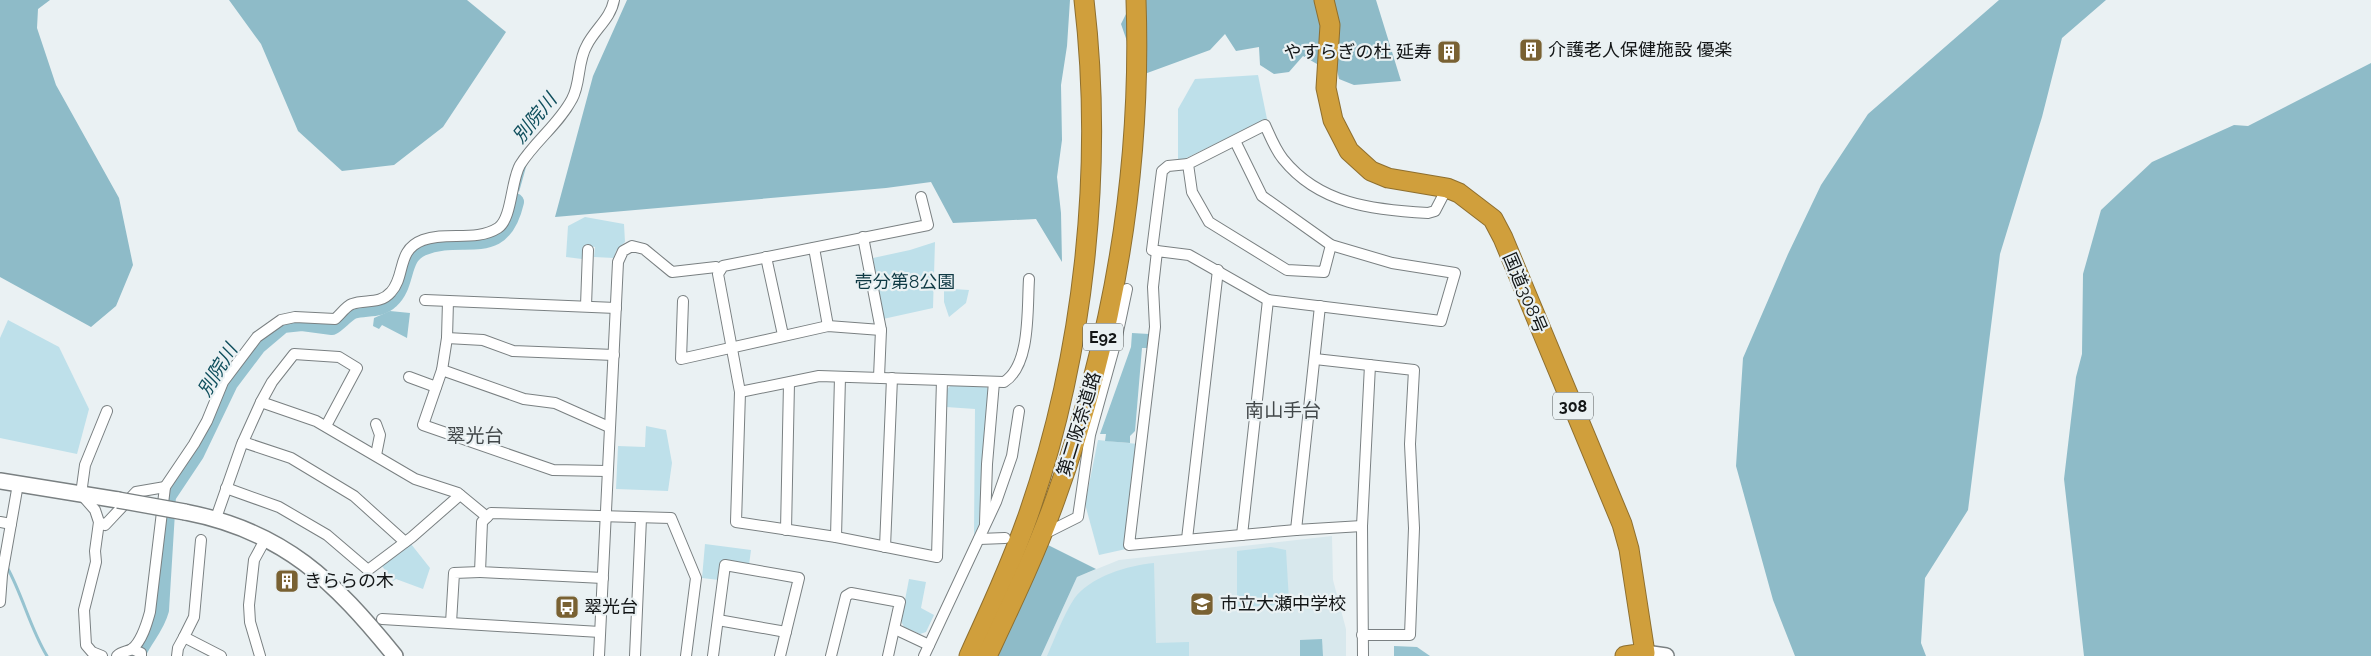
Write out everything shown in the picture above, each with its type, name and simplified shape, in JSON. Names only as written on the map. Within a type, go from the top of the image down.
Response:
[{"type":"highway","name":"第二阪奈道路","points":[[969,656],[999,591],[1028,516],[1063,390],[1078,311],[1086,241],[1091,166],[1090,73],[1084,0]]},
{"type":"highway","name":"第二阪奈道路","points":[[987,656],[1014,600],[1054,502],[1078,430],[1111,305],[1122,248],[1130,184],[1136,108],[1136,0]]},
{"type":"highway","name":"国道308号","points":[[1324,0],[1330,25],[1326,88],[1333,120],[1349,151],[1363,166],[1388,178],[1447,188],[1459,194],[1493,219],[1503,238],[1622,524],[1629,549],[1644,653]]},
{"type":"highway","points":[[1625,656],[1644,653]]},
{"type":"street","points":[[132,649],[145,630],[150,612],[165,487],[194,444],[207,421],[223,382],[232,369],[257,337],[281,320],[295,317],[335,319],[351,304],[368,303],[382,299],[390,293],[397,283],[402,260],[408,251],[424,239],[479,234],[499,227],[507,212],[519,168],[532,147],[573,98],[580,62],[586,45],[606,20],[614,0]]},
{"type":"street","points":[[1234,141],[1262,196],[1276,208],[1332,245],[1392,263],[1455,273],[1441,321],[1268,300],[1189,255],[1152,250],[1162,171],[1168,166],[1188,164],[1264,125],[1282,157],[1301,178],[1312,187],[1345,203],[1428,213],[1435,211],[1447,188]]},
{"type":"street","points":[[1188,164],[1192,192],[1209,222],[1287,270],[1324,272],[1332,245]]},
{"type":"street","points":[[921,197],[928,225],[723,266],[720,270],[718,274],[740,392],[736,522],[836,537],[936,557],[942,380]]},
{"type":"street","points":[[863,237],[881,330],[879,377]]},
{"type":"street","points":[[599,656],[618,262],[622,251],[632,246],[644,249],[672,272],[716,267],[720,270]]},
{"type":"street","points":[[814,248],[828,326]]},
{"type":"street","points":[[586,306],[588,250]]},
{"type":"street","points":[[1157,251],[1153,287],[1155,327],[1129,545],[1362,526]]},
{"type":"street","points":[[766,257],[783,335]]},
{"type":"street","points":[[1188,539],[1218,270]]},
{"type":"street","points":[[740,392],[789,384],[818,376],[1004,382],[1012,376],[1019,366],[1024,349],[1030,279]]},
{"type":"street","points":[[1048,532],[1078,517],[1090,435],[1116,341],[1127,288]]},
{"type":"street","points":[[425,300],[616,308]]},
{"type":"street","points":[[1242,535],[1268,300]]},
{"type":"street","points":[[448,301],[447,338],[442,370],[423,425],[553,470],[607,471]]},
{"type":"street","points":[[683,301],[681,359],[828,326],[881,330]]},
{"type":"street","points":[[1296,530],[1320,306]]},
{"type":"street","points":[[447,338],[483,340],[513,351],[614,356]]},
{"type":"street","points":[[216,518],[243,442],[261,402],[272,382],[294,354],[339,356],[357,368],[326,426]]},
{"type":"street","points":[[1315,359],[1414,370],[1410,444],[1414,528],[1410,635],[1362,635]]},
{"type":"street","points":[[1363,656],[1362,526],[1370,364]]},
{"type":"street","points":[[442,370],[524,399],[555,403],[610,427]]},
{"type":"street","points":[[409,377],[436,387]]},
{"type":"street","points":[[836,537],[840,377]]},
{"type":"street","points":[[885,547],[892,378]]},
{"type":"street","points":[[984,528],[994,382]]},
{"type":"street","points":[[786,530],[789,384]]},
{"type":"street","points":[[261,402],[326,426],[415,478],[460,495],[487,517]]},
{"type":"street","points":[[102,656],[92,652],[86,645],[84,610],[96,562],[94,551],[98,522],[95,510],[81,494],[85,465],[107,411]]},
{"type":"street","points":[[924,656],[996,502],[1012,456],[1019,411]]},
{"type":"street","points":[[376,424],[380,435],[376,455]]},
{"type":"street","points":[[243,442],[291,458],[354,496],[405,542]]},
{"type":"street","points":[[0,481],[185,512],[216,518],[245,528],[266,538],[310,566],[334,586],[395,656]]},
{"type":"street","points":[[0,602],[1,575],[18,484]]},
{"type":"street","points":[[98,522],[105,525],[136,492],[165,487]]},
{"type":"street","points":[[226,488],[279,507],[327,535],[368,570],[405,542],[460,495]]},
{"type":"street","points":[[480,572],[482,522],[491,513],[606,518],[671,518],[696,578],[686,656]]},
{"type":"street","points":[[635,656],[642,518]]},
{"type":"street","points":[[0,522],[11,524]]},
{"type":"street","points":[[260,656],[250,622],[249,605],[254,560],[266,538]]},
{"type":"street","points":[[979,539],[1005,538]]},
{"type":"street","points":[[177,656],[178,648],[194,617],[201,540]]},
{"type":"street","points":[[713,656],[725,565],[799,578],[780,656]]},
{"type":"street","points":[[451,623],[454,573],[456,571],[603,578]]},
{"type":"street","points":[[832,656],[846,596],[851,593],[900,602],[888,656]]},
{"type":"street","points":[[382,619],[600,632]]},
{"type":"street","points":[[718,620],[786,632]]},
{"type":"street","points":[[895,629],[929,645]]},
{"type":"street","points":[[184,637],[221,656]]},
{"type":"street","points":[[117,656],[121,652],[132,649],[141,653],[141,656]]},
{"type":"street","points":[[1644,653],[1666,656]]},
{"type":"shaded area","points":[[0,0],[50,0],[38,9],[37,28],[56,85],[119,198],[133,265],[116,306],[91,327],[0,277]]},
{"type":"shaded area","points":[[229,0],[467,0],[506,32],[443,127],[394,165],[342,171],[298,131],[261,44]]},
{"type":"shaded area","points":[[627,0],[1070,0],[1067,46],[1061,85],[1062,140],[1057,177],[1061,213],[1062,262],[1036,219],[953,223],[931,182],[886,188],[555,217],[593,76]]},
{"type":"shaded area","points":[[1133,0],[1376,0],[1401,81],[1354,85],[1339,79],[1336,65],[1321,56],[1317,64],[1303,56],[1289,72],[1274,74],[1260,65],[1259,47],[1236,51],[1225,34],[1210,50],[1139,76],[1121,24]]},
{"type":"shaded area","points":[[1999,0],[2106,0],[2062,38],[2042,117],[2000,254],[1968,510],[1925,578],[1921,643],[1926,656],[1795,656],[1773,600],[1736,466],[1743,358],[1788,254],[1821,185],[1868,114]]},
{"type":"shaded area","points":[[2371,63],[2371,656],[2084,656],[2064,479],[2076,377],[2082,354],[2083,274],[2101,210],[2152,162],[2234,125],[2248,126]]},
{"type":"shaded area","points":[[390,311],[410,313],[407,338],[382,325],[379,329],[373,326],[374,318]]},
{"type":"shaded area","points":[[1132,333],[1149,334],[1147,348],[1142,348],[1135,431],[1130,436],[1130,443],[1105,441],[1106,434],[1100,434],[1131,347]]},
{"type":"shaded area","name":"市立大瀬中学校","points":[[1332,536],[1333,580],[1346,629],[1346,656],[1041,656],[1077,577],[1119,560]]},
{"type":"shaded area","points":[[1044,543],[1096,569],[1077,577],[1041,656],[994,656]]},
{"type":"shaded area","points":[[1322,639],[1323,656],[1300,656],[1300,640]]},
{"type":"shaded area","points":[[1394,646],[1417,647],[1430,656],[1394,656]]},
{"type":"green space","points":[[1258,75],[1267,119],[1178,162],[1178,109],[1195,79]]},
{"type":"green space","points":[[585,217],[624,224],[625,242],[616,251],[614,258],[594,257],[595,247],[583,246],[582,259],[566,257],[568,226]]},
{"type":"green space","name":"壱分第8公園","points":[[935,242],[933,308],[883,319],[873,258]]},
{"type":"green space","points":[[944,272],[954,273],[953,289],[969,290],[966,303],[949,317],[944,302]]},
{"type":"green space","points":[[8,320],[59,347],[89,409],[77,454],[0,438],[0,338]]},
{"type":"green space","points":[[952,384],[984,385],[989,389],[979,525],[974,535],[975,409],[946,407],[947,389]]},
{"type":"green space","points":[[646,426],[666,430],[672,463],[668,491],[616,489],[618,446],[645,447]]},
{"type":"green space","points":[[1098,440],[1138,444],[1126,549],[1099,555],[1085,504]]},
{"type":"green space","points":[[411,544],[430,568],[423,589],[396,579],[393,581],[382,566]]},
{"type":"green space","points":[[705,544],[751,550],[749,565],[721,561],[719,580],[702,578]]},
{"type":"green space","points":[[1271,547],[1286,550],[1289,601],[1283,605],[1237,607],[1237,551]]},
{"type":"green space","points":[[1154,563],[1156,643],[1189,642],[1189,656],[1047,656],[1059,627],[1074,599],[1089,584],[1122,569]]},
{"type":"green space","points":[[909,579],[926,582],[921,608],[934,615],[926,632],[920,634],[904,627],[901,621]]},
{"type":"waterway","name":"別院川","points":[[518,190],[525,165]]},
{"type":"waterway","name":"別院川","points":[[136,656],[155,623],[160,610],[167,496],[195,454],[229,383],[257,346],[283,324],[302,322],[332,326],[353,310],[377,307],[386,303],[396,294],[410,257],[415,251],[437,242],[490,238],[500,232],[509,220],[515,202]]},
{"type":"waterway","points":[[7,567],[47,656]]},
{"type":"place","name":"介護老人保健施設 優楽","points":[[1531,50]]},
{"type":"place","name":"やすらぎの杜 延寿","points":[[1449,52]]},
{"type":"place","name":"きららの木","points":[[287,581]]},
{"type":"place","name":"市立大瀬中学校","points":[[1202,604]]},
{"type":"place","name":"翠光台","points":[[567,607]]},
{"type":"district","name":"南山手台","points":[[1283,410]]},
{"type":"district","name":"翠光台","points":[[475,435]]}]
